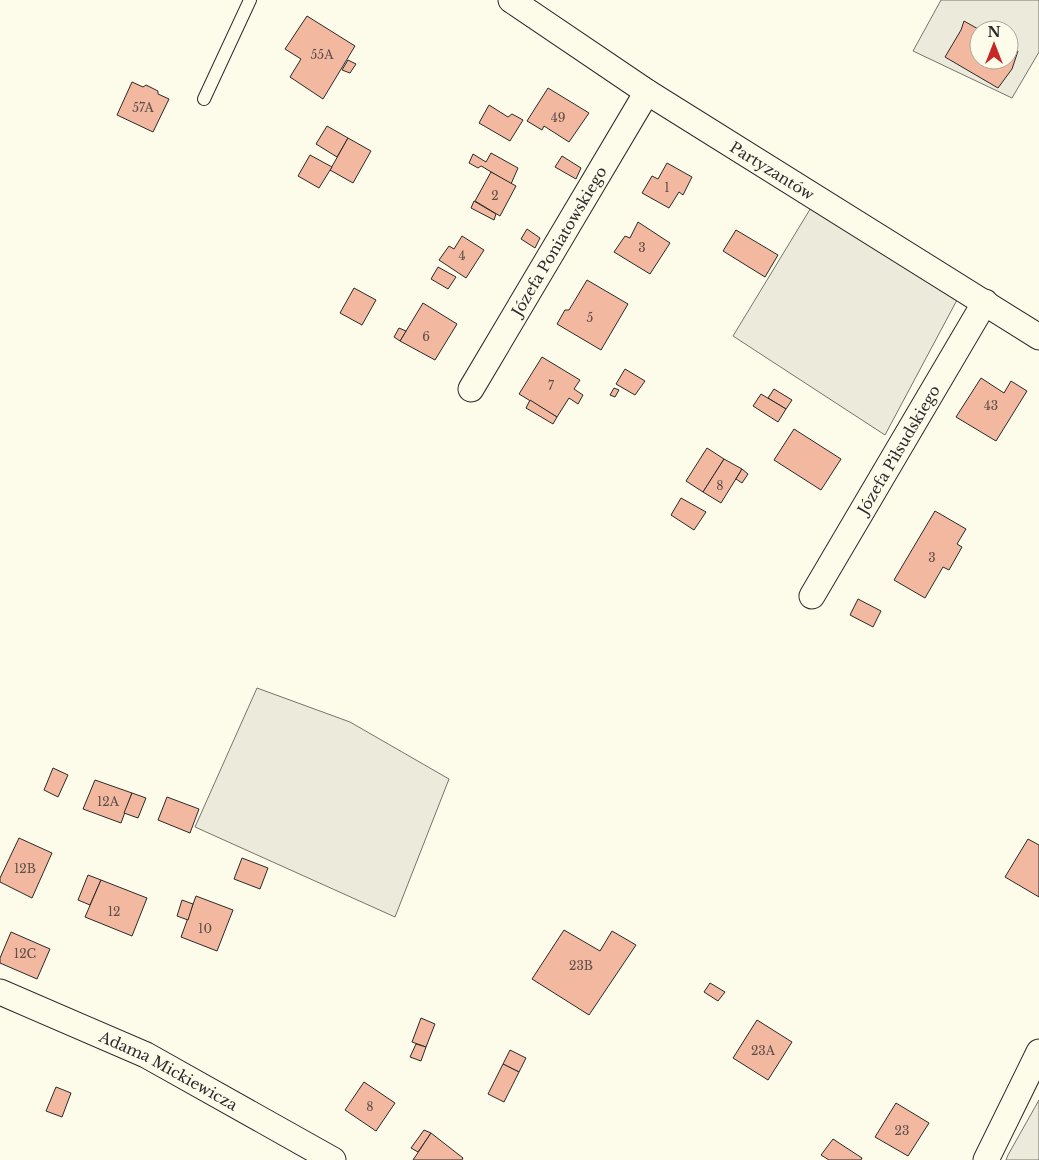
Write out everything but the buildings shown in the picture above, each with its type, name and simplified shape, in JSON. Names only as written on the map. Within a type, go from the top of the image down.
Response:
[{"type":"street","name":"Partyzantów","points":[[511,0],[647,92],[1039,337]]},
{"type":"street","name":"Józefa Poniatowskiego","points":[[471,388],[647,92]]},
{"type":"street","name":"Józefa Piłsudskiego","points":[[812,596],[985,302]]},
{"type":"street","name":"Adama Mickiewicza","points":[[0,992],[146,1055],[333,1160]]},
{"type":"street","points":[[986,1160],[1039,1052]]},
{"type":"lane","points":[[204,98],[250,0]]},
{"type":"shaded area","points":[[941,0],[1039,0],[1039,52],[1012,98],[913,51]]},
{"type":"shaded area","points":[[812,206],[957,300],[885,435],[733,336]]},
{"type":"shaded area","points":[[257,688],[350,722],[449,779],[395,917],[195,827]]},
{"type":"shaded area","points":[[1039,1100],[1039,1160],[1006,1160],[1008,1155]]}]
